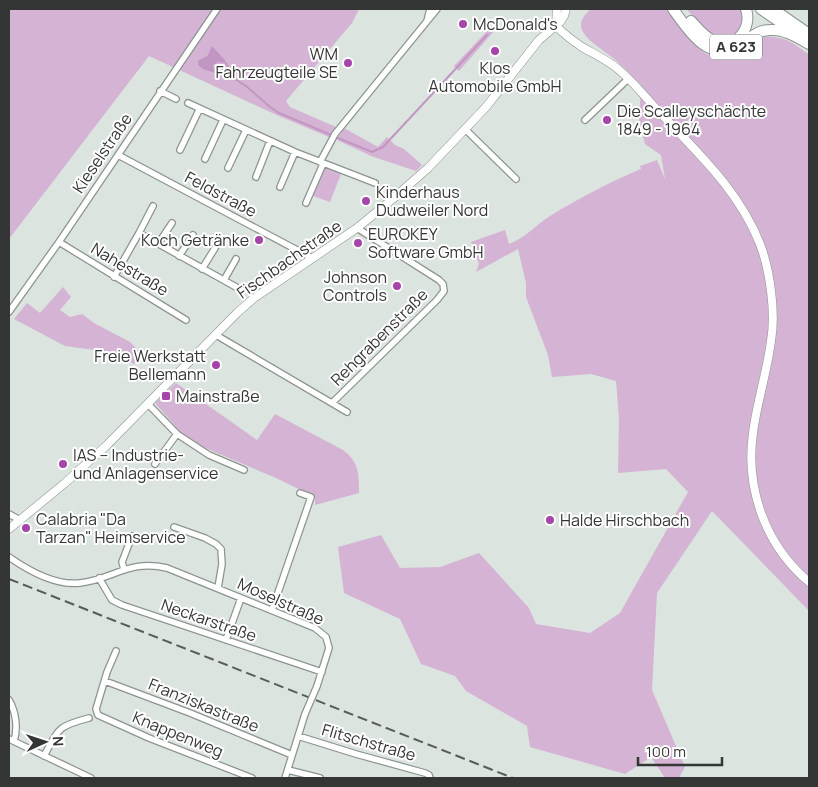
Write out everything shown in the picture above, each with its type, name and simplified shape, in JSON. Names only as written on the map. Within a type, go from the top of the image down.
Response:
[{"type":"highway","name":"A 623","points":[[673,9],[702,44],[715,50],[721,51],[734,48],[757,33],[769,30],[788,32],[809,43]]},
{"type":"highway","points":[[682,9],[702,33],[714,42],[720,43],[731,41],[745,31],[748,21],[746,9]]},
{"type":"highway","name":"A 623","points":[[761,9],[809,43]]},
{"type":"highway","points":[[773,9],[809,34]]},
{"type":"street","name":"Kieselstraße","points":[[9,312],[59,242],[217,9]]},
{"type":"street","points":[[427,21],[430,9]]},
{"type":"street","points":[[306,203],[321,163],[335,134],[437,9]]},
{"type":"street","points":[[557,9],[556,26],[574,41],[610,63],[628,79],[728,187],[748,218],[761,246],[771,294],[772,339],[753,434],[753,476],[763,520],[774,542],[783,556],[809,582]]},
{"type":"street","name":"Fischbachstraße","points":[[9,529],[88,463],[254,298],[357,228],[395,198],[428,168],[498,92],[539,40],[556,26],[564,16],[566,9]]},
{"type":"street","points":[[585,120],[628,79]]},
{"type":"street","points":[[160,91],[176,99]]},
{"type":"street","points":[[188,104],[321,163],[375,183]]},
{"type":"street","points":[[180,150],[200,110]]},
{"type":"street","points":[[205,159],[223,120]]},
{"type":"street","points":[[228,168],[246,130]]},
{"type":"street","points":[[465,130],[516,178]]},
{"type":"street","points":[[256,177],[270,141]]},
{"type":"street","points":[[280,187],[295,152]]},
{"type":"street","name":"Feldstraße","points":[[118,155],[312,258]]},
{"type":"street","points":[[114,276],[153,206]]},
{"type":"street","points":[[158,244],[172,223]]},
{"type":"street","name":"Rehgrabenstraße","points":[[332,402],[444,291],[443,284],[438,280],[357,228]]},
{"type":"street","points":[[138,233],[236,287]]},
{"type":"street","points":[[179,256],[193,234]]},
{"type":"street","name":"Nahestraße","points":[[59,242],[186,320]]},
{"type":"street","points":[[202,269],[216,248]]},
{"type":"street","points":[[224,280],[236,259]]},
{"type":"street","name":"Rehgrabenstraße","points":[[216,335],[347,412]]},
{"type":"street","points":[[148,404],[177,434],[210,455],[244,470]]},
{"type":"street","points":[[155,464],[177,434]]},
{"type":"street","points":[[272,610],[311,497],[300,493]]},
{"type":"street","points":[[9,514],[20,520]]},
{"type":"street","name":"Moselstraße","points":[[174,527],[205,538],[221,549],[222,564],[218,588]]},
{"type":"street","points":[[124,569],[122,562],[132,536]]},
{"type":"street","name":"Moselstraße","points":[[9,557],[36,573],[60,582],[80,583],[124,569],[155,566],[181,573],[316,628],[326,637],[329,648],[322,672]]},
{"type":"street","name":"Neckarstraße","points":[[99,578],[112,600],[322,672]]},
{"type":"street","points":[[226,640],[241,598]]},
{"type":"street","points":[[105,681],[116,652]]},
{"type":"street","name":"Flitschstraße","points":[[285,778],[305,714],[322,672]]},
{"type":"street","name":"Knappenweg","points":[[105,681],[96,713],[148,738],[252,778]]},
{"type":"street","name":"Franziskastraße","points":[[105,681],[292,755]]},
{"type":"street","points":[[9,700],[13,708],[17,732],[11,740],[91,778]]},
{"type":"street","points":[[44,756],[59,729],[72,722],[89,718]]},
{"type":"street","name":"Flitschstraße","points":[[298,736],[425,773],[430,778]]},
{"type":"street","points":[[288,770],[320,778]]},
{"type":"shaded area","points":[[9,9],[359,9],[352,23],[286,101],[290,107],[336,127],[329,137],[149,56],[9,239]]},
{"type":"shaded area","points":[[591,9],[668,9],[699,49],[714,57],[728,57],[753,41],[767,37],[787,40],[809,54],[809,611],[712,511],[657,593],[652,690],[685,767],[679,778],[665,778],[651,757],[625,774],[530,747],[527,726],[466,691],[455,676],[421,664],[400,619],[344,593],[338,547],[381,535],[400,568],[440,567],[479,553],[529,608],[536,624],[590,633],[620,613],[688,492],[666,469],[618,473],[619,418],[616,381],[591,374],[552,377],[548,355],[526,297],[526,283],[518,249],[476,272],[479,264],[471,242],[505,230],[509,244],[572,203],[641,169],[640,166],[657,160],[665,179],[661,155],[645,144],[639,121],[641,85],[618,62],[590,40],[582,29],[581,23],[584,16]]},
{"type":"shaded area","points":[[687,9],[742,9],[743,26],[726,39],[719,39],[705,31]]},
{"type":"shaded area","points":[[491,27],[495,30],[459,71],[454,66]]},
{"type":"shaded area","points":[[212,46],[225,60],[225,63],[218,62],[213,67],[224,72],[224,74],[221,75],[203,69],[198,65],[198,61],[207,56]]},
{"type":"shaded area","points":[[344,128],[378,147],[387,137],[422,165],[416,171],[371,156],[337,140]]},
{"type":"shaded area","points":[[325,167],[341,174],[330,202],[313,196]]},
{"type":"shaded area","points":[[63,287],[71,297],[60,310],[70,317],[82,314],[94,323],[130,342],[145,357],[134,364],[110,352],[65,346],[14,319],[27,303],[40,313]]},
{"type":"shaded area","points":[[176,383],[257,440],[275,414],[343,450],[352,459],[357,469],[359,493],[315,505],[315,497],[203,447],[181,433],[155,403]]},
{"type":"waterway","points":[[338,138],[372,152],[383,147],[487,35]]},
{"type":"waterway","points":[[225,62],[235,79],[270,107],[279,113],[329,134]]},
{"type":"railway","points":[[9,579],[513,778]]},
{"type":"place","name":"McDonald's","points":[[463,24]]},
{"type":"place","name":"Klos Automobile GmbH","points":[[495,51]]},
{"type":"place","name":"WM Fahrzeugteile SE","points":[[348,63]]},
{"type":"place","name":"Die Scalleyschächte 1849 - 1964","points":[[607,120]]},
{"type":"place","name":"Kinderhaus Dudweiler Nord","points":[[366,201]]},
{"type":"place","name":"Koch Getränke","points":[[259,240]]},
{"type":"place","name":"EUROKEY Software GmbH","points":[[358,243]]},
{"type":"place","name":"Johnson Controls","points":[[397,286]]},
{"type":"place","name":"Freie Werkstatt Bellemann","points":[[216,365]]},
{"type":"place","name":"Mainstraße","points":[[166,396]]},
{"type":"place","name":"IAS – Industrie- und Anlagenservice","points":[[63,464]]},
{"type":"place","name":"Halde Hirschbach","points":[[550,520]]},
{"type":"place","name":"Calabria \"Da Tarzan\" Heimservice","points":[[26,528]]}]
